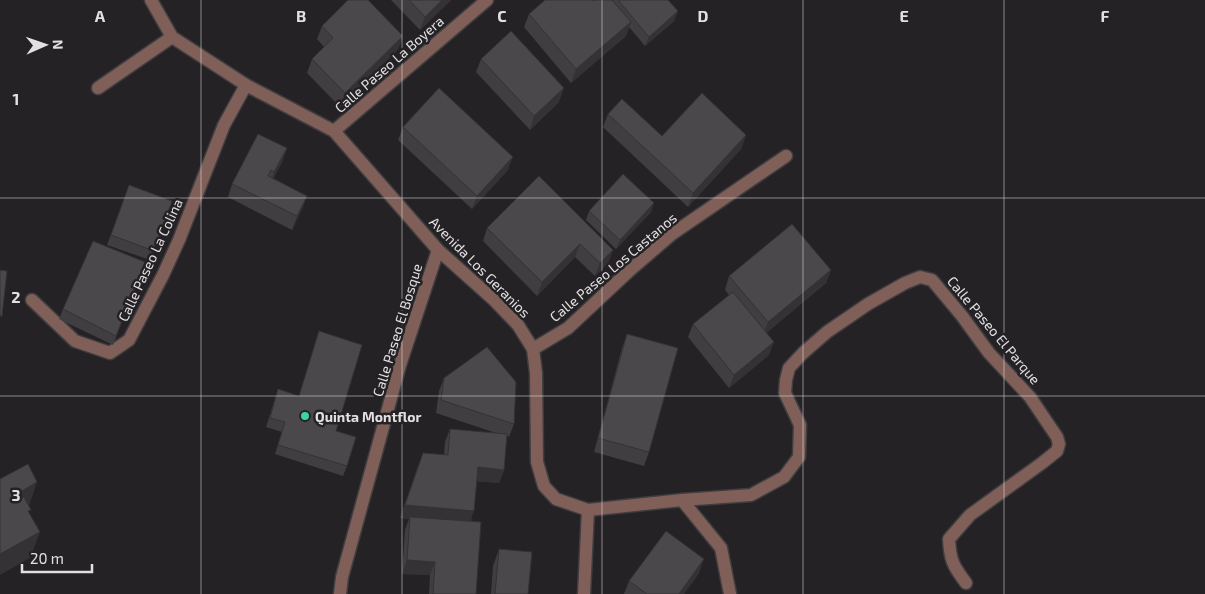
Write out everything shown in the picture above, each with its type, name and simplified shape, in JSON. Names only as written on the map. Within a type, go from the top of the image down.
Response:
[{"type":"street","name":"Avenida Los Geranios","points":[[151,0],[172,37],[246,86],[334,131],[438,250],[494,300],[518,325],[533,349],[536,374],[537,462],[544,486],[556,499],[588,510],[682,500]]},
{"type":"street","name":"Calle Paseo La Boyera","points":[[334,131],[487,0]]},
{"type":"street","points":[[98,88],[172,37]]},
{"type":"street","name":"Calle Paseo La Colina","points":[[32,300],[75,341],[110,352],[129,340],[179,240],[224,125],[246,86]]},
{"type":"street","name":"Calle Paseo Los Castanos","points":[[533,349],[568,328],[672,234],[786,156]]},
{"type":"street","name":"Calle Paseo El Bosque","points":[[340,594],[342,577],[400,365],[438,250]]},
{"type":"street","name":"Calle Paseo El Parque","points":[[682,500],[751,495],[784,477],[799,457],[800,425],[785,393],[789,368],[827,332],[868,304],[905,283],[920,277],[932,280],[990,354],[1030,397],[1057,436],[1058,444],[1057,451],[970,515],[949,539],[950,554],[955,568],[966,583]]},
{"type":"street","points":[[682,500],[720,548],[730,594]]},
{"type":"street","points":[[584,594],[588,510]]},
{"type":"building","points":[[348,0],[368,0],[403,36],[345,93],[312,59],[333,38],[322,26]]},
{"type":"building","points":[[409,0],[442,0],[425,17]]},
{"type":"building","points":[[545,0],[612,0],[631,22],[576,69],[529,14]]},
{"type":"building","points":[[618,0],[668,0],[678,11],[649,37]]},
{"type":"building","points":[[511,31],[564,88],[534,116],[481,59]]},
{"type":"building","points":[[439,88],[513,157],[477,196],[403,127]]},
{"type":"building","points":[[702,93],[746,135],[693,193],[608,114],[622,99],[662,136]]},
{"type":"building","points":[[258,134],[287,148],[274,172],[271,170],[268,176],[307,196],[297,216],[232,184]]},
{"type":"building","points":[[623,174],[654,203],[620,240],[589,211]]},
{"type":"building","points":[[539,176],[613,250],[600,263],[580,244],[542,282],[487,228]]},
{"type":"building","points":[[129,185],[172,201],[154,251],[111,235]]},
{"type":"building","points":[[792,224],[831,270],[768,322],[729,276]]},
{"type":"building","points":[[93,241],[145,262],[116,336],[63,309]]},
{"type":"building","points":[[0,270],[7,271],[2,316],[0,316]]},
{"type":"building","points":[[733,292],[774,342],[734,375],[693,324]]},
{"type":"building","name":"Quinta Montflor","points":[[319,331],[362,345],[336,431],[356,437],[347,466],[278,445],[285,422],[270,418],[278,389],[299,396]]},
{"type":"building","points":[[627,334],[678,348],[649,452],[598,438]]},
{"type":"building","points":[[487,347],[516,382],[514,424],[441,400],[444,378]]},
{"type":"building","points":[[450,429],[507,434],[504,470],[478,467],[474,511],[405,505],[423,453],[448,455]]},
{"type":"building","points":[[28,464],[37,482],[17,494],[20,499],[24,497],[31,510],[28,511],[40,532],[0,554],[0,479]]},
{"type":"building","points":[[410,517],[481,522],[476,594],[433,594],[435,562],[407,560]]},
{"type":"building","points":[[666,531],[704,559],[679,594],[647,594],[629,581]]},
{"type":"building","points":[[499,549],[532,552],[528,594],[495,594]]},
{"type":"place","name":"Quinta Montflor","points":[[305,416]]}]
